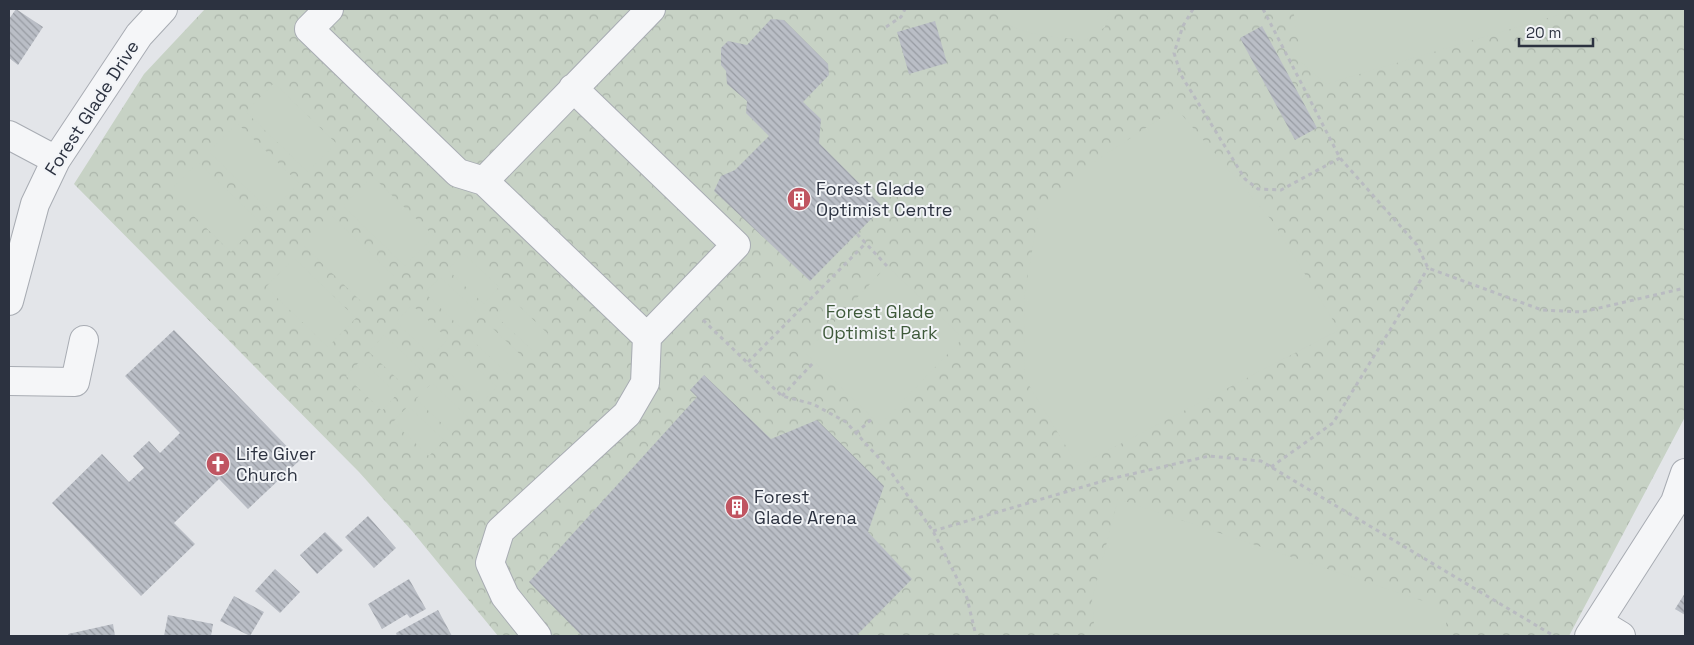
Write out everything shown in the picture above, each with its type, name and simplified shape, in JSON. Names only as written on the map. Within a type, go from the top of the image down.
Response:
[{"type":"street","name":"Forest Glade Drive","points":[[9,301],[35,204],[56,160],[139,35],[163,9]]},
{"type":"street","points":[[484,181],[651,9]]},
{"type":"street","points":[[321,11],[309,29],[458,173],[484,181],[647,337]]},
{"type":"street","points":[[537,636],[505,596],[490,563],[500,531],[627,414],[644,383],[647,337],[736,245],[573,88]]},
{"type":"street","points":[[9,135],[56,160]]},
{"type":"street","points":[[9,381],[76,382],[84,340]]},
{"type":"street","points":[[1621,636],[1594,629],[1675,502],[1685,473]]},
{"type":"path","points":[[886,27],[901,17],[905,9]]},
{"type":"path","points":[[1193,9],[1183,26],[1174,53],[1182,75],[1245,179],[1258,189],[1281,190],[1340,158]]},
{"type":"path","points":[[1263,9],[1340,158],[1417,245],[1428,268],[1542,310],[1582,312],[1685,288]]},
{"type":"path","points":[[857,234],[887,266]]},
{"type":"path","points":[[748,362],[866,244]]},
{"type":"path","points":[[1271,467],[1333,423],[1428,268]]},
{"type":"path","points":[[703,320],[782,396],[813,404],[846,422],[888,468],[933,531],[967,598],[976,636]]},
{"type":"path","points":[[782,396],[814,362]]},
{"type":"path","points":[[856,433],[873,418]]},
{"type":"path","points":[[933,531],[1110,479],[1209,456],[1261,461],[1554,636]]},
{"type":"green space","name":"Forest Glade Optimist Park","points":[[205,9],[1685,9],[1685,417],[1569,636],[498,636],[412,531],[359,472],[74,184],[144,74]]},
{"type":"green space","points":[[994,9],[1110,9],[1105,27],[1086,40],[1034,34],[1020,30],[1008,25],[999,18]]},
{"type":"green space","points":[[1293,9],[1578,9],[1326,84],[1302,63]]},
{"type":"green space","points":[[274,83],[336,143],[308,172],[246,112]]},
{"type":"green space","points":[[1176,108],[1273,222],[1339,330],[1078,466],[1024,377],[1025,291],[1038,218],[1094,162]]},
{"type":"green space","points":[[237,123],[299,183],[271,212],[209,152]]},
{"type":"green space","points":[[198,162],[260,222],[231,252],[169,192]]},
{"type":"green space","points":[[372,176],[434,236],[405,266],[343,206]]},
{"type":"green space","points":[[332,216],[394,276],[365,305],[303,245]]},
{"type":"green space","points":[[463,253],[499,287],[484,304],[448,270]]},
{"type":"green space","points":[[294,258],[356,318],[328,347],[266,287]]},
{"type":"green space","points":[[887,266],[963,338],[880,425],[805,353]]},
{"type":"green space","points":[[440,277],[476,311],[460,327],[425,293]]},
{"type":"green space","points":[[512,299],[548,334],[532,350],[496,316]]},
{"type":"green space","points":[[412,305],[448,339],[432,356],[396,322]]},
{"type":"green space","points":[[488,324],[524,358],[508,374],[472,340]]},
{"type":"green space","points":[[384,335],[420,369],[405,386],[369,352]]},
{"type":"green space","points":[[461,353],[497,387],[481,404],[445,369]]},
{"type":"green space","points":[[361,360],[397,394],[382,411],[346,376]]},
{"type":"green space","points":[[432,383],[468,417],[452,433],[416,399]]},
{"type":"green space","points":[[408,406],[444,440],[429,456],[393,422]]},
{"type":"green space","points":[[1118,499],[1426,602],[1446,617],[1446,636],[1095,636],[1092,600]]},
{"type":"building","points":[[16,9],[43,27],[18,65],[9,58],[9,19]]},
{"type":"building","name":"Forest Glade Optimist Centre","points":[[771,19],[784,20],[828,64],[829,75],[803,102],[821,119],[819,143],[883,207],[810,281],[714,191],[721,176],[735,170],[769,136],[746,113],[747,101],[727,84],[726,71],[721,65],[721,48],[728,41],[747,45]]},
{"type":"building","points":[[935,21],[947,63],[909,74],[897,32]]},
{"type":"building","points":[[1262,26],[1317,128],[1295,140],[1240,38]]},
{"type":"building","name":"Life Giver Church","points":[[174,330],[300,460],[248,509],[219,479],[174,523],[195,544],[141,596],[52,503],[102,454],[129,482],[144,468],[133,456],[149,441],[160,453],[180,433],[125,376]]},
{"type":"building","name":"Forest Glade Arena","points":[[704,375],[771,439],[817,420],[884,486],[868,532],[912,579],[856,636],[582,636],[529,582],[697,397],[690,390]]},
{"type":"building","points":[[368,516],[396,548],[374,568],[345,537]]},
{"type":"building","points":[[325,532],[343,550],[317,574],[300,555]]},
{"type":"building","points":[[275,569],[300,592],[280,613],[255,591]]},
{"type":"building","points":[[409,579],[426,609],[410,618],[407,614],[382,629],[368,604]]},
{"type":"building","points":[[1685,593],[1685,615],[1675,609]]},
{"type":"building","points":[[234,596],[264,612],[250,636],[220,621]]},
{"type":"building","points":[[438,610],[452,636],[397,636],[396,633]]},
{"type":"building","points":[[168,615],[213,624],[211,636],[164,636]]},
{"type":"building","points":[[113,624],[115,636],[69,636],[68,634]]},
{"type":"place","name":"Forest Glade Optimist Centre","points":[[799,199]]},
{"type":"place","name":"Life Giver Church","points":[[218,464]]},
{"type":"place","name":"Forest Glade Arena","points":[[737,507]]}]
